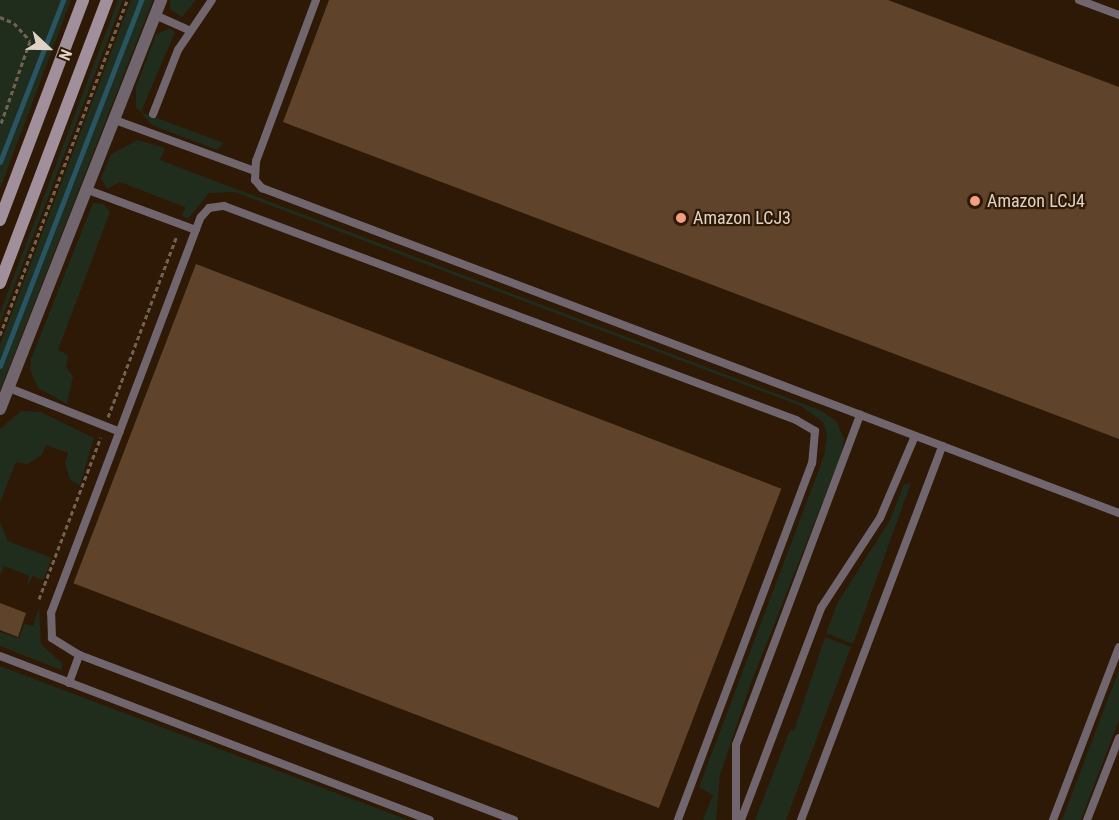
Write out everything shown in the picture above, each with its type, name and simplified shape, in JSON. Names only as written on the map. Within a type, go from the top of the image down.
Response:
[{"type":"main road","points":[[0,220],[83,0]]},
{"type":"main road","points":[[0,283],[107,0]]},
{"type":"street","points":[[0,409],[161,0]]},
{"type":"lane","points":[[153,114],[178,50],[212,0]]},
{"type":"lane","points":[[254,171],[316,0]]},
{"type":"lane","points":[[1079,0],[1119,15]]},
{"type":"lane","points":[[155,15],[191,31]]},
{"type":"lane","points":[[115,120],[254,171],[262,188],[272,194],[1119,513]]},
{"type":"lane","points":[[88,190],[196,230]]},
{"type":"lane","points":[[514,820],[79,655],[52,638],[51,613],[196,230],[209,208],[224,206],[796,420],[815,431],[813,463],[678,820]]},
{"type":"lane","points":[[9,388],[120,432]]},
{"type":"lane","points":[[736,820],[736,745],[860,415]]},
{"type":"lane","points":[[741,820],[821,608],[886,508],[915,436]]},
{"type":"lane","points":[[801,820],[942,446]]},
{"type":"lane","points":[[1053,820],[1119,647]]},
{"type":"lane","points":[[69,682],[79,655]]},
{"type":"lane","points":[[0,656],[430,820]]},
{"type":"lane","points":[[1087,820],[1119,738]]},
{"type":"path","points":[[0,335],[127,0]]},
{"type":"path","points":[[0,17],[14,23],[30,41],[0,126]]},
{"type":"path","points":[[39,598],[181,225]]},
{"type":"green space","points":[[0,0],[71,0],[0,189]]},
{"type":"green space","points":[[118,0],[123,0],[0,324],[0,313]]},
{"type":"green space","points":[[131,0],[153,0],[0,391],[0,344]]},
{"type":"green space","points":[[170,0],[196,0],[182,17],[170,9]]},
{"type":"green space","points":[[170,28],[175,32],[141,112],[224,143],[217,150],[152,125],[136,107],[136,87],[156,35]]},
{"type":"green space","points":[[138,140],[165,148],[160,160],[822,411],[837,422],[844,439],[842,453],[751,683],[720,775],[716,820],[703,820],[713,795],[699,787],[824,456],[827,435],[823,422],[801,406],[235,192],[209,193],[188,219],[182,216],[185,207],[120,182],[107,189],[101,178],[111,154]]},
{"type":"green space","points":[[93,203],[104,204],[110,212],[58,350],[68,355],[66,367],[73,376],[67,404],[38,388],[30,370],[31,359]]},
{"type":"green space","points":[[21,411],[41,412],[94,438],[80,485],[70,480],[65,463],[68,453],[46,445],[42,455],[27,464],[16,462],[0,503],[0,429]]},
{"type":"green space","points":[[911,483],[853,644],[826,633],[838,602],[890,520],[904,484]]},
{"type":"green space","points":[[0,522],[8,541],[52,558],[43,580],[33,576],[27,586],[29,576],[4,566],[0,576]]},
{"type":"green space","points":[[39,608],[41,644],[63,664],[61,670],[0,646],[0,632],[19,638],[24,624],[33,626]]},
{"type":"green space","points":[[825,637],[851,647],[786,820],[755,820],[790,730],[794,731]]},
{"type":"green space","points":[[0,666],[408,820],[0,820]]},
{"type":"green space","points":[[1119,670],[1119,720],[1081,820],[1062,820]]},
{"type":"building","points":[[329,0],[888,0],[1119,87],[1119,439],[283,122]]},
{"type":"building","points":[[196,264],[781,489],[659,808],[73,583]]},
{"type":"building","points":[[0,603],[26,613],[18,637],[0,630]]},
{"type":"waterway","points":[[0,162],[63,0]]},
{"type":"waterway","points":[[0,366],[141,0]]},
{"type":"place","name":"Amazon LCJ4","points":[[975,201]]},
{"type":"place","name":"Amazon LCJ3","points":[[681,218]]}]
